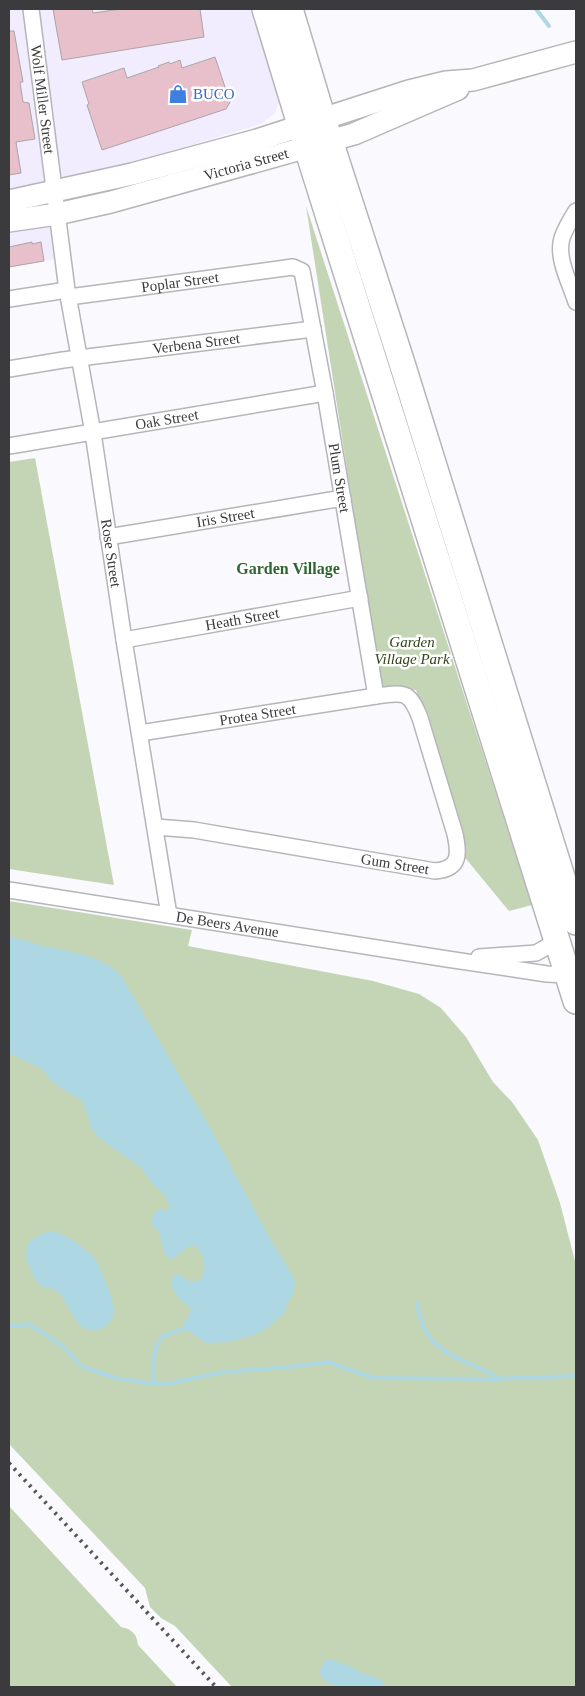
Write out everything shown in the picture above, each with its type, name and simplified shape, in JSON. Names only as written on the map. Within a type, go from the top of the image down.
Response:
[{"type":"highway","points":[[265,9],[316,133],[566,929],[568,975],[576,1001]]},
{"type":"highway","points":[[290,9],[316,133]]},
{"type":"main road","name":"Victoria Street","points":[[9,221],[57,214],[177,184],[316,133],[409,91],[453,81],[473,80],[576,52]]},
{"type":"main road","name":"Victoria Street","points":[[9,200],[55,192],[132,174],[257,140],[316,133]]},
{"type":"street","name":"Wolf Miller Street","points":[[30,9],[55,192]]},
{"type":"street","name":"Rose Street","points":[[55,192],[68,293],[93,433],[124,640],[169,915]]},
{"type":"street","points":[[576,210],[562,239],[561,247],[562,258],[576,302]]},
{"type":"street","name":"Poplar Street","points":[[9,299],[294,266]]},
{"type":"street","name":"Plum Street","points":[[294,266],[302,271],[304,278],[376,696]]},
{"type":"street","name":"Verbena Street","points":[[9,369],[80,358],[313,329]]},
{"type":"street","name":"Oak Street","points":[[9,446],[325,393]]},
{"type":"street","name":"Iris Street","points":[[108,537],[343,498]]},
{"type":"street","name":"Heath Street","points":[[124,640],[360,598]]},
{"type":"street","name":"Gum Street","points":[[156,827],[194,830],[429,870],[444,870],[450,867],[455,862],[458,851],[455,834],[415,704],[410,698],[402,694],[376,696]]},
{"type":"street","name":"Protea Street","points":[[140,733],[376,696]]},
{"type":"street","name":"De Beers Avenue","points":[[9,890],[447,959],[547,974],[568,975]]},
{"type":"street","name":"De Beers Avenue","points":[[447,959],[529,954],[546,948],[566,929]]},
{"type":"shaded area","points":[[9,9],[255,9],[280,101],[275,113],[261,124],[84,177],[53,183],[63,258],[9,267]]},
{"type":"green space","name":"Garden Village Park","points":[[306,206],[532,905],[509,911],[462,854],[416,690],[381,688]]},
{"type":"green space","points":[[35,458],[114,885],[9,869],[9,462]]},
{"type":"green space","points":[[9,901],[192,930],[188,946],[373,981],[419,994],[441,1008],[466,1037],[493,1082],[512,1102],[538,1140],[560,1203],[576,1265],[576,1687],[232,1687],[175,1626],[161,1618],[150,1607],[145,1588],[9,1444]]},
{"type":"green space","points":[[9,1506],[121,1627],[133,1633],[138,1645],[177,1687],[9,1687]]},
{"type":"water","points":[[9,936],[43,946],[74,952],[104,963],[120,974],[209,1126],[295,1280],[294,1291],[285,1312],[267,1328],[254,1335],[229,1342],[206,1343],[190,1332],[187,1332],[183,1323],[187,1320],[191,1308],[178,1298],[171,1286],[172,1278],[177,1274],[183,1276],[188,1281],[195,1282],[201,1279],[204,1260],[200,1252],[193,1245],[170,1260],[164,1252],[159,1232],[154,1228],[151,1220],[155,1212],[160,1209],[170,1208],[164,1194],[153,1184],[141,1168],[98,1137],[90,1126],[82,1101],[58,1086],[42,1069],[9,1053]]},
{"type":"water","points":[[50,1231],[62,1234],[75,1242],[95,1259],[107,1286],[114,1309],[112,1318],[104,1327],[91,1330],[85,1329],[75,1318],[58,1292],[40,1286],[34,1277],[27,1261],[26,1253],[28,1246],[39,1235]]},
{"type":"water","points":[[330,1659],[380,1679],[386,1687],[349,1688],[332,1684],[319,1673],[324,1661]]},
{"type":"building","points":[[53,9],[92,9],[93,13],[121,9],[200,9],[204,37],[62,60]]},
{"type":"building","points":[[9,31],[14,31],[23,82],[20,82],[23,102],[29,103],[35,139],[16,142],[21,173],[9,175]]},
{"type":"building","points":[[215,57],[230,102],[226,109],[102,150],[87,105],[89,104],[82,82],[124,68],[127,78],[169,62],[170,64],[180,60],[182,68]]},
{"type":"building","points":[[32,242],[32,244],[41,242],[44,261],[9,267],[9,247]]},
{"type":"waterway","points":[[536,9],[549,26]]},
{"type":"waterway","points":[[417,1303],[423,1326],[438,1346],[447,1353],[500,1379]]},
{"type":"waterway","points":[[9,1326],[29,1324],[64,1347],[81,1366],[115,1378],[149,1383],[166,1384],[223,1372],[328,1362],[374,1378],[489,1379],[576,1376]]},
{"type":"waterway","points":[[155,1384],[153,1373],[154,1360],[159,1341],[162,1337],[185,1328]]},
{"type":"railway","points":[[9,1463],[216,1687]]},
{"type":"place","name":"BUCO","points":[[178,94]]},
{"type":"district","name":"Garden Village","points":[[288,568]]}]
